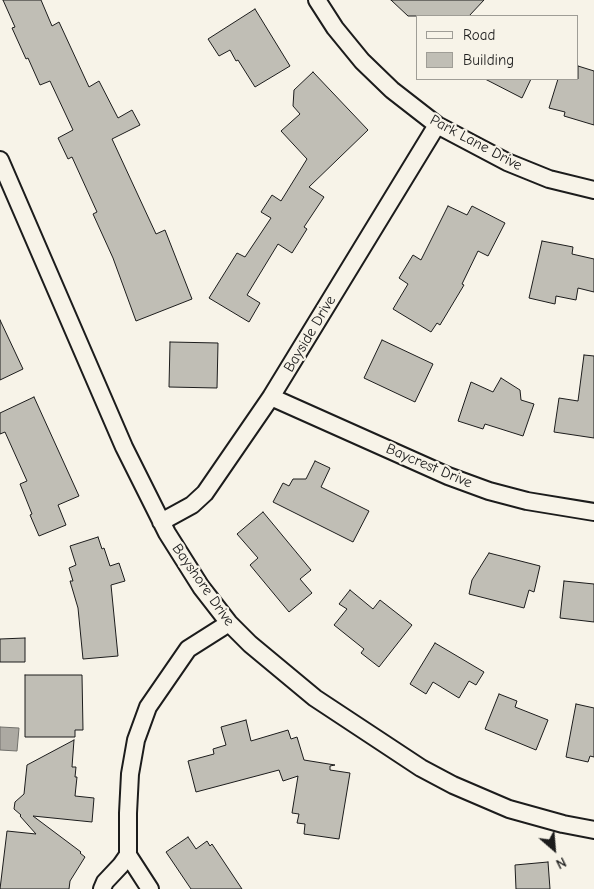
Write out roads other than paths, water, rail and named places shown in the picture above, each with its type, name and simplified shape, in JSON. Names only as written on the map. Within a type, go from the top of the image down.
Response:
[{"type":"street","name":"Park Lane Drive","points":[[317,0],[335,28],[362,61],[392,90],[437,126],[507,162],[549,179],[594,190]]},
{"type":"street","name":"Bayside Drive","points":[[161,522],[200,499],[271,397],[437,126]]},
{"type":"street","name":"Bayshore Drive","points":[[0,160],[124,447],[161,522],[189,568],[229,623],[250,644],[315,698],[421,768],[453,785],[509,809],[548,821],[594,830]]},
{"type":"street","name":"Baycrest Drive","points":[[271,397],[448,476],[489,491],[527,501],[594,512]]},
{"type":"street","points":[[150,889],[128,855],[130,774],[136,740],[148,707],[188,649],[229,623]]},
{"type":"street","points":[[102,889],[104,882],[128,855]]}]
